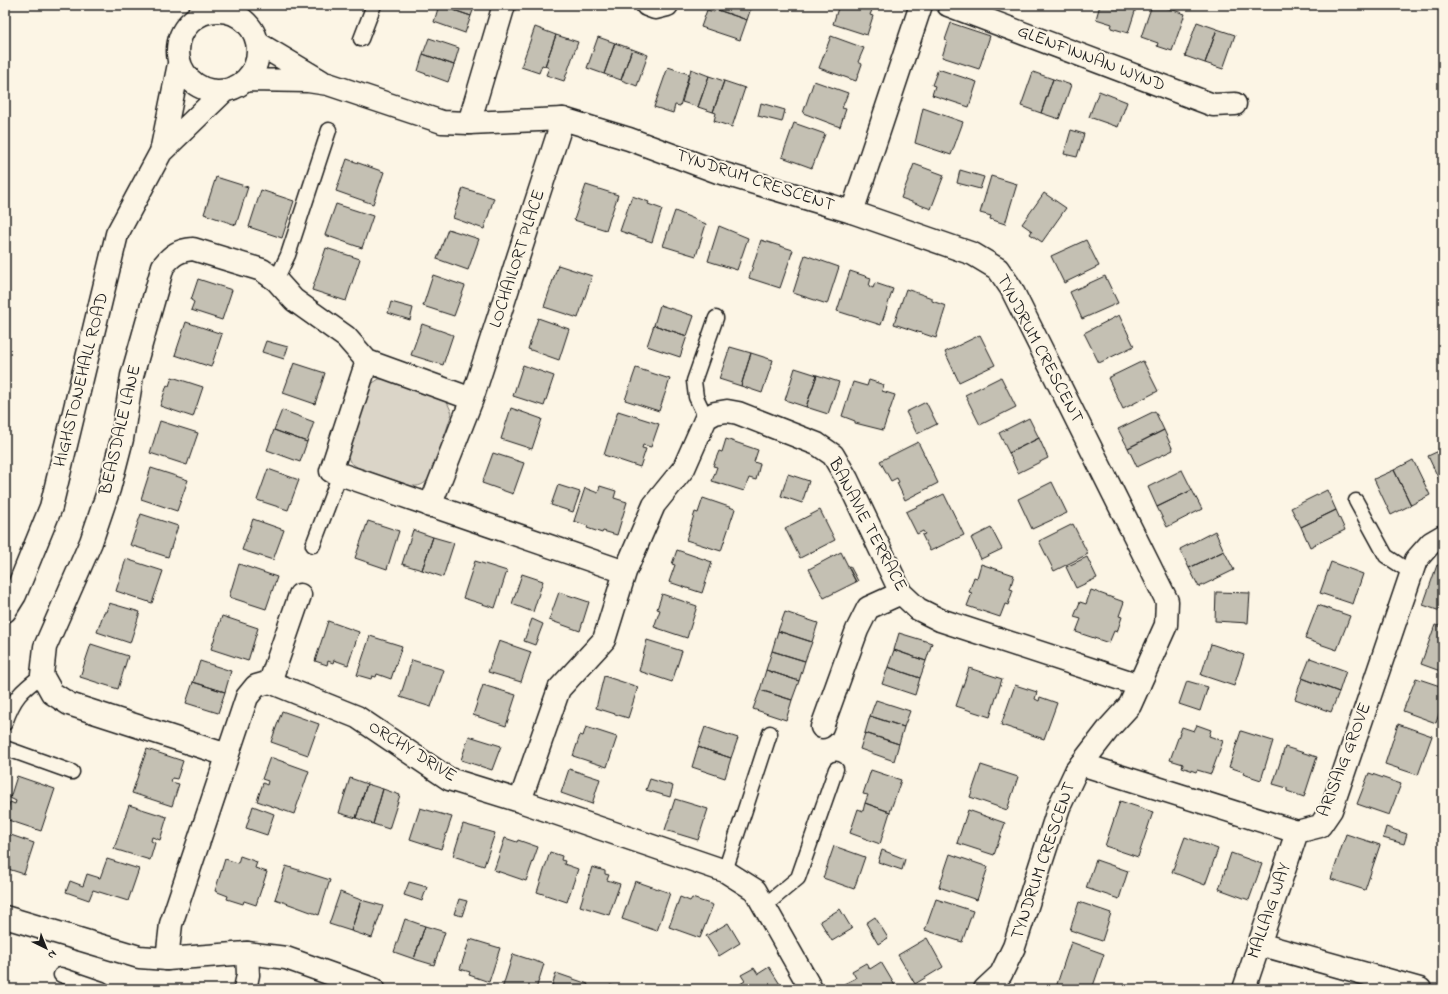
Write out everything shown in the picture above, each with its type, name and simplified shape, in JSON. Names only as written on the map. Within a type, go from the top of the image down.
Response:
[{"type":"street","points":[[469,123],[504,5]]},
{"type":"street","points":[[647,5],[655,8],[667,5]]},
{"type":"street","points":[[852,212],[921,5]]},
{"type":"street","name":"GLENFINNAN WYND","points":[[948,5],[1213,105],[1235,104]]},
{"type":"street","name":"HIGHSTONEHALL ROAD","points":[[234,10],[250,26],[259,44],[259,57],[255,69],[247,80],[236,88],[223,92],[209,91],[196,86],[186,76],[180,64],[178,50],[180,36],[190,15],[198,16],[210,11],[234,10]]},
{"type":"street","name":"TYNDRUM CRESCENT","points":[[259,44],[328,84]]},
{"type":"street","name":"HIGHSTONEHALL ROAD","points":[[5,611],[15,595],[52,507],[117,234],[161,152],[180,64]]},
{"type":"street","name":"TYNDRUM CRESCENT","points":[[247,80],[308,81],[328,84],[442,122],[469,123],[563,119],[629,139],[718,172],[852,212],[973,254],[998,269],[1010,288],[1167,601],[1166,625],[1130,705],[1110,727],[1076,771],[1059,807],[1014,947],[1001,974],[985,989]]},
{"type":"street","name":"HIGHSTONEHALL ROAD","points":[[161,152],[223,92]]},
{"type":"street","name":"LOCHAILORT PLACE","points":[[430,506],[472,398],[563,119]]},
{"type":"street","name":"BEASDALE LANE","points":[[42,675],[45,647],[91,542],[109,489],[122,439],[132,376],[163,266],[172,255],[184,250],[193,249],[262,270],[276,280],[294,300],[346,337],[367,361]]},
{"type":"street","points":[[472,398],[367,361],[330,471],[625,572]]},
{"type":"street","name":"BANAVIE TERRACE","points":[[706,418],[715,413],[727,411],[738,413],[817,444],[833,455],[847,479],[901,594],[918,609],[940,620],[1139,685]]},
{"type":"street","points":[[520,801],[559,689],[604,640],[625,572],[654,505],[684,468],[706,418]]},
{"type":"street","name":"ARISAIG GROVE","points":[[1081,764],[1297,832],[1320,826],[1331,810],[1416,560],[1431,543],[1443,536]]},
{"type":"street","points":[[822,727],[858,630],[868,608],[901,594]]},
{"type":"street","points":[[167,958],[171,924],[247,697],[256,686],[270,682],[300,595]]},
{"type":"street","points":[[42,675],[52,693],[69,704],[227,755]]},
{"type":"street","name":"ORCHY DRIVE","points":[[270,682],[357,717],[449,779],[520,801],[725,871],[755,890],[763,907],[810,989]]},
{"type":"street","name":"MALLAIG WAY","points":[[1244,989],[1297,832]]},
{"type":"street","points":[[5,917],[139,957],[167,958],[247,953],[286,958],[373,989]]},
{"type":"street","points":[[1259,944],[1420,989]]},
{"type":"street","points":[[245,989],[248,974],[247,953]]},
{"type":"lane","points":[[361,40],[374,5]]},
{"type":"lane","points":[[276,280],[288,255],[329,130]]},
{"type":"lane","points":[[706,418],[696,397],[694,381],[716,318]]},
{"type":"lane","points":[[313,545],[340,474]]},
{"type":"lane","points":[[1356,502],[1386,556],[1412,573]]},
{"type":"lane","points":[[5,723],[12,703],[25,688],[42,675]]},
{"type":"lane","points":[[725,871],[770,733]]},
{"type":"lane","points":[[5,748],[72,772]]},
{"type":"lane","points":[[763,907],[798,878],[836,769]]},
{"type":"lane","points":[[61,975],[102,989]]},
{"type":"shaded area","points":[[379,379],[386,379],[442,399],[447,402],[452,413],[432,474],[426,482],[421,485],[412,486],[357,467],[350,462],[347,455],[368,386]]},
{"type":"building","points":[[439,5],[471,16],[465,33],[434,22]]},
{"type":"building","points":[[439,5],[475,5],[471,16]]},
{"type":"building","points":[[717,5],[752,5],[747,20],[715,9]]},
{"type":"building","points":[[839,5],[874,5],[870,15],[873,16],[867,35],[833,24]]},
{"type":"building","points":[[1100,5],[1137,5],[1128,33],[1111,28],[1112,24],[1096,19]]},
{"type":"building","points":[[1152,5],[1159,5],[1185,14],[1172,51],[1157,46],[1158,43],[1141,37]]},
{"type":"building","points":[[715,9],[747,20],[740,40],[701,27],[707,10],[714,12]]},
{"type":"building","points":[[1197,22],[1217,29],[1205,63],[1185,56]]},
{"type":"building","points":[[951,23],[990,36],[979,69],[942,57],[947,41],[945,40]]},
{"type":"building","points":[[535,27],[556,35],[545,66],[542,65],[539,73],[521,67]]},
{"type":"building","points":[[1217,29],[1235,35],[1223,69],[1205,63]]},
{"type":"building","points":[[556,35],[578,42],[564,81],[546,75],[549,68],[545,66]]},
{"type":"building","points":[[831,36],[864,48],[858,62],[862,64],[856,81],[819,68]]},
{"type":"building","points":[[598,37],[615,43],[604,74],[587,68]]},
{"type":"building","points":[[429,38],[459,48],[454,65],[423,54]]},
{"type":"building","points":[[615,43],[632,49],[621,80],[604,74]]},
{"type":"building","points":[[632,49],[648,55],[637,86],[621,80]]},
{"type":"building","points":[[423,54],[454,65],[448,82],[418,71]]},
{"type":"building","points":[[668,67],[689,74],[680,106],[675,105],[673,113],[654,107]]},
{"type":"building","points":[[691,69],[709,76],[698,107],[682,102]]},
{"type":"building","points":[[938,69],[977,82],[969,107],[932,95],[935,86],[932,85]]},
{"type":"building","points":[[1033,72],[1053,79],[1041,113],[1021,106]]},
{"type":"building","points":[[709,76],[724,81],[713,112],[698,107]]},
{"type":"building","points":[[1053,79],[1071,85],[1059,119],[1041,113]]},
{"type":"building","points":[[724,81],[745,88],[732,127],[714,121],[716,113],[713,112]]},
{"type":"building","points":[[814,81],[848,93],[842,108],[846,109],[840,127],[803,113]]},
{"type":"building","points":[[1099,91],[1127,102],[1118,127],[1089,117]]},
{"type":"building","points":[[761,103],[785,110],[782,122],[758,116]]},
{"type":"building","points":[[923,108],[963,122],[951,155],[915,143]]},
{"type":"building","points":[[794,123],[825,134],[812,168],[782,157]]},
{"type":"building","points":[[1071,130],[1084,134],[1077,157],[1064,154]]},
{"type":"building","points":[[347,159],[384,172],[373,204],[336,191]]},
{"type":"building","points":[[914,164],[944,175],[931,209],[901,198]]},
{"type":"building","points":[[960,170],[984,177],[980,189],[957,183]]},
{"type":"building","points":[[991,176],[1017,184],[1005,224],[990,219],[991,216],[980,213]]},
{"type":"building","points":[[216,177],[248,187],[236,225],[204,214]]},
{"type":"building","points":[[586,185],[618,195],[606,230],[574,220]]},
{"type":"building","points":[[463,188],[494,198],[484,229],[453,218]]},
{"type":"building","points":[[261,190],[294,201],[282,238],[249,227]]},
{"type":"building","points":[[1044,193],[1066,208],[1042,242],[1030,234],[1032,231],[1022,224]]},
{"type":"building","points":[[632,196],[649,202],[648,204],[662,209],[652,242],[620,231]]},
{"type":"building","points":[[336,204],[373,216],[362,248],[325,235]]},
{"type":"building","points":[[675,211],[706,224],[696,256],[663,246]]},
{"type":"building","points":[[719,226],[748,238],[737,270],[708,261]]},
{"type":"building","points":[[448,229],[479,239],[468,270],[437,259]]},
{"type":"building","points":[[761,240],[793,250],[780,288],[749,278]]},
{"type":"building","points":[[1086,240],[1099,266],[1064,283],[1051,256]]},
{"type":"building","points":[[326,248],[360,259],[346,301],[312,290]]},
{"type":"building","points":[[805,255],[839,267],[827,304],[793,293]]},
{"type":"building","points":[[558,265],[592,276],[578,318],[544,307]]},
{"type":"building","points":[[850,271],[871,278],[869,286],[873,288],[875,283],[893,289],[881,325],[837,311]]},
{"type":"building","points":[[433,275],[465,286],[454,316],[423,306]]},
{"type":"building","points":[[1105,276],[1118,303],[1082,319],[1070,292]]},
{"type":"building","points":[[198,279],[232,290],[222,320],[191,310],[194,302],[191,300]]},
{"type":"building","points":[[906,289],[932,298],[932,301],[946,306],[936,338],[894,324]]},
{"type":"building","points":[[391,302],[413,308],[410,320],[388,313]]},
{"type":"building","points":[[660,305],[694,316],[687,336],[654,325]]},
{"type":"building","points":[[1119,315],[1134,346],[1099,363],[1084,333]]},
{"type":"building","points":[[538,318],[569,329],[559,360],[528,349]]},
{"type":"building","points":[[186,322],[222,334],[211,367],[175,355]]},
{"type":"building","points":[[422,324],[453,335],[443,365],[411,355]]},
{"type":"building","points":[[654,325],[687,336],[680,357],[647,346]]},
{"type":"building","points":[[980,335],[995,365],[959,382],[945,352]]},
{"type":"building","points":[[266,341],[288,347],[284,359],[262,352]]},
{"type":"building","points":[[730,347],[751,353],[741,386],[719,379]]},
{"type":"building","points":[[751,353],[773,360],[762,393],[741,386]]},
{"type":"building","points":[[1143,361],[1158,391],[1123,409],[1108,378]]},
{"type":"building","points":[[294,363],[325,373],[315,404],[283,393]]},
{"type":"building","points":[[523,365],[554,376],[544,406],[513,396]]},
{"type":"building","points":[[636,368],[670,379],[659,411],[625,400]]},
{"type":"building","points":[[795,368],[817,375],[806,407],[785,400]]},
{"type":"building","points":[[817,375],[839,382],[828,414],[806,407]]},
{"type":"building","points":[[172,377],[203,387],[193,417],[160,406],[167,385],[169,386]]},
{"type":"building","points":[[1001,377],[1016,407],[980,425],[965,395]]},
{"type":"building","points":[[869,380],[884,385],[882,391],[895,395],[883,430],[855,423],[855,421],[842,416],[853,382],[867,386]]},
{"type":"building","points":[[926,402],[937,424],[917,434],[906,412]]},
{"type":"building","points":[[511,408],[542,419],[532,449],[501,439]]},
{"type":"building","points":[[282,410],[314,422],[307,442],[274,430]]},
{"type":"building","points":[[618,411],[659,424],[651,447],[643,445],[642,448],[646,449],[640,467],[604,455]]},
{"type":"building","points":[[1155,411],[1164,430],[1128,448],[1118,429]]},
{"type":"building","points":[[1029,418],[1039,438],[1009,453],[999,433]]},
{"type":"building","points":[[160,421],[198,433],[187,465],[150,453]]},
{"type":"building","points":[[274,430],[307,442],[300,462],[267,450]]},
{"type":"building","points":[[1164,430],[1173,450],[1137,467],[1128,448]]},
{"type":"building","points":[[1039,438],[1048,458],[1018,473],[1009,453]]},
{"type":"building","points":[[726,439],[758,450],[754,462],[760,464],[756,480],[749,478],[744,491],[712,481],[717,467],[713,466],[719,451],[722,452]]},
{"type":"building","points":[[918,442],[938,483],[905,500],[897,483],[899,482],[897,478],[891,481],[880,461]]},
{"type":"building","points":[[1443,449],[1443,488],[1428,456]]},
{"type":"building","points":[[493,453],[524,463],[513,494],[482,483]]},
{"type":"building","points":[[1413,460],[1430,495],[1411,505],[1394,470]]},
{"type":"building","points":[[151,468],[188,480],[177,511],[141,499]]},
{"type":"building","points":[[268,469],[299,480],[288,510],[257,500]]},
{"type":"building","points":[[1182,470],[1192,490],[1157,507],[1148,487]]},
{"type":"building","points":[[1394,470],[1411,505],[1391,515],[1374,479]]},
{"type":"building","points":[[788,474],[809,481],[802,503],[781,496]]},
{"type":"building","points":[[1052,482],[1067,513],[1032,529],[1018,499]]},
{"type":"building","points":[[558,485],[580,492],[573,512],[551,505]]},
{"type":"building","points":[[600,486],[616,491],[614,498],[627,502],[617,535],[603,531],[602,533],[587,528],[588,526],[574,521],[585,488],[598,493]]},
{"type":"building","points":[[1192,490],[1202,509],[1167,527],[1157,507]]},
{"type":"building","points":[[1327,490],[1336,510],[1301,527],[1291,508]]},
{"type":"building","points":[[944,494],[964,535],[930,551],[922,535],[925,534],[923,531],[917,534],[906,512]]},
{"type":"building","points":[[703,498],[735,509],[721,551],[686,540],[695,512],[698,513]]},
{"type":"building","points":[[820,510],[835,540],[800,558],[785,528]]},
{"type":"building","points":[[1336,510],[1345,530],[1310,547],[1301,527]]},
{"type":"building","points":[[141,514],[178,526],[168,557],[130,545]]},
{"type":"building","points":[[253,519],[284,530],[273,560],[242,550]]},
{"type":"building","points":[[368,521],[399,531],[387,569],[355,558]]},
{"type":"building","points":[[1073,524],[1088,554],[1054,571],[1039,541]]},
{"type":"building","points":[[991,528],[1002,549],[981,559],[971,538]]},
{"type":"building","points":[[413,530],[433,537],[422,570],[402,564]]},
{"type":"building","points":[[1215,531],[1224,551],[1189,568],[1180,549]]},
{"type":"building","points":[[433,537],[454,543],[443,577],[422,570]]},
{"type":"building","points":[[677,550],[712,562],[702,593],[669,582],[675,565],[672,564]]},
{"type":"building","points":[[1224,551],[1234,570],[1199,587],[1189,568]]},
{"type":"building","points":[[841,552],[856,582],[824,598],[809,569]]},
{"type":"building","points":[[1087,557],[1097,578],[1076,588],[1066,567]]},
{"type":"building","points":[[126,559],[163,571],[152,603],[116,591]]},
{"type":"building","points":[[475,561],[507,571],[495,608],[463,598]]},
{"type":"building","points":[[1331,562],[1363,574],[1353,604],[1320,593]]},
{"type":"building","points":[[239,564],[277,577],[266,609],[229,597]]},
{"type":"building","points":[[981,564],[1014,575],[1010,589],[1013,590],[1008,605],[1005,604],[1000,617],[967,606],[972,593],[969,592],[974,577],[977,578]]},
{"type":"building","points":[[1437,565],[1443,567],[1443,612],[1423,605]]},
{"type":"building","points":[[850,566],[858,581],[856,582],[848,567]]},
{"type":"building","points":[[522,574],[543,581],[533,612],[512,604]]},
{"type":"building","points":[[1091,590],[1124,602],[1119,616],[1122,617],[1117,632],[1114,631],[1109,643],[1076,632],[1081,619],[1074,617],[1080,602],[1086,604]]},
{"type":"building","points":[[559,592],[589,602],[580,631],[549,620]]},
{"type":"building","points":[[1216,592],[1250,593],[1248,623],[1215,621]]},
{"type":"building","points":[[662,594],[697,606],[687,638],[654,627],[660,610],[657,609]]},
{"type":"building","points":[[109,603],[140,612],[130,643],[97,632]]},
{"type":"building","points":[[1318,605],[1350,616],[1337,650],[1305,639]]},
{"type":"building","points":[[785,612],[818,623],[812,642],[778,631]]},
{"type":"building","points":[[222,616],[258,628],[248,661],[211,649]]},
{"type":"building","points":[[532,619],[543,624],[535,645],[524,641]]},
{"type":"building","points":[[328,621],[359,632],[348,665],[334,660],[333,663],[328,661],[327,665],[315,661]]},
{"type":"building","points":[[1435,625],[1443,627],[1443,672],[1421,664]]},
{"type":"building","points":[[778,631],[812,642],[805,661],[772,651]]},
{"type":"building","points":[[899,633],[932,643],[926,661],[894,650]]},
{"type":"building","points":[[370,636],[402,646],[391,679],[377,674],[376,677],[372,676],[371,679],[357,675]]},
{"type":"building","points":[[647,640],[682,651],[672,682],[639,671]]},
{"type":"building","points":[[499,641],[531,652],[521,682],[488,672]]},
{"type":"building","points":[[91,644],[128,656],[118,689],[80,677]]},
{"type":"building","points":[[1211,644],[1244,655],[1234,686],[1201,675]]},
{"type":"building","points":[[894,650],[926,661],[920,678],[888,667]]},
{"type":"building","points":[[772,651],[805,661],[799,681],[766,670]]},
{"type":"building","points":[[1310,658],[1346,671],[1339,692],[1302,678]]},
{"type":"building","points":[[412,660],[444,670],[431,707],[400,697]]},
{"type":"building","points":[[200,661],[231,671],[225,692],[193,682]]},
{"type":"building","points":[[888,667],[920,678],[915,695],[882,684]]},
{"type":"building","points":[[969,668],[1002,679],[990,717],[956,706]]},
{"type":"building","points":[[766,670],[799,681],[792,700],[760,690]]},
{"type":"building","points":[[604,676],[638,687],[628,718],[596,708]]},
{"type":"building","points":[[1302,678],[1339,692],[1331,712],[1295,699]]},
{"type":"building","points":[[1416,678],[1443,687],[1443,702],[1436,723],[1403,711]]},
{"type":"building","points":[[1187,681],[1208,687],[1200,711],[1179,704]]},
{"type":"building","points":[[193,682],[225,692],[218,713],[186,703]]},
{"type":"building","points":[[483,685],[516,695],[506,726],[473,715]]},
{"type":"building","points":[[1015,685],[1037,692],[1035,699],[1039,701],[1040,697],[1057,703],[1044,739],[1001,725]]},
{"type":"building","points":[[760,690],[792,700],[786,720],[753,709]]},
{"type":"building","points":[[876,700],[910,711],[904,727],[870,716]]},
{"type":"building","points":[[282,711],[319,724],[308,755],[271,742]]},
{"type":"building","points":[[870,716],[904,727],[899,744],[865,733]]},
{"type":"building","points":[[1398,724],[1432,736],[1418,775],[1385,764]]},
{"type":"building","points":[[1197,725],[1211,730],[1209,736],[1223,741],[1211,774],[1197,770],[1196,772],[1182,767],[1183,764],[1170,760],[1182,727],[1194,731]]},
{"type":"building","points":[[586,727],[617,737],[607,767],[573,756],[580,735],[583,736]]},
{"type":"building","points":[[705,727],[738,738],[731,758],[698,747]]},
{"type":"building","points":[[1241,731],[1273,741],[1261,780],[1243,774],[1244,772],[1229,767]]},
{"type":"building","points":[[865,733],[899,744],[894,761],[860,749]]},
{"type":"building","points":[[469,736],[501,746],[492,770],[461,760]]},
{"type":"building","points":[[698,747],[731,758],[725,778],[692,767]]},
{"type":"building","points":[[1285,747],[1317,757],[1304,797],[1287,791],[1287,788],[1273,784]]},
{"type":"building","points":[[147,749],[183,761],[177,779],[172,778],[171,782],[179,784],[172,806],[132,793]]},
{"type":"building","points":[[270,757],[309,771],[294,814],[257,801],[263,783],[267,785],[268,781],[262,779]]},
{"type":"building","points":[[981,765],[1018,777],[1007,810],[970,797]]},
{"type":"building","points":[[569,769],[600,779],[592,804],[561,793]]},
{"type":"building","points":[[871,770],[901,780],[890,812],[865,803],[868,795],[863,794]]},
{"type":"building","points":[[1369,773],[1401,784],[1389,815],[1357,804]]},
{"type":"building","points":[[17,776],[55,789],[41,831],[5,819],[10,802],[15,804],[16,801],[10,798]]},
{"type":"building","points":[[350,778],[367,784],[356,818],[339,813]]},
{"type":"building","points":[[650,779],[673,786],[670,797],[646,790]]},
{"type":"building","points":[[367,784],[383,789],[373,824],[356,818]]},
{"type":"building","points":[[383,789],[400,795],[389,829],[373,824]]},
{"type":"building","points":[[675,799],[708,809],[698,840],[665,830]]},
{"type":"building","points":[[1120,801],[1153,812],[1138,857],[1105,846]]},
{"type":"building","points":[[865,803],[890,812],[880,844],[850,833],[858,809],[863,811]]},
{"type":"building","points":[[129,805],[167,817],[160,840],[152,837],[151,841],[155,843],[150,860],[114,849]]},
{"type":"building","points":[[253,806],[274,814],[267,835],[246,828]]},
{"type":"building","points":[[420,808],[452,817],[441,849],[410,839]]},
{"type":"building","points":[[968,810],[1005,823],[994,855],[957,843]]},
{"type":"building","points":[[463,824],[495,833],[484,866],[453,856]]},
{"type":"building","points":[[1386,827],[1407,834],[1404,844],[1383,838]]},
{"type":"building","points":[[5,833],[34,843],[24,874],[5,868]]},
{"type":"building","points":[[1346,834],[1380,845],[1365,890],[1331,879]]},
{"type":"building","points":[[1185,837],[1218,849],[1205,885],[1172,872]]},
{"type":"building","points":[[505,838],[517,842],[518,840],[538,847],[526,881],[494,870]]},
{"type":"building","points":[[834,846],[865,857],[854,889],[823,878]]},
{"type":"building","points":[[882,850],[905,859],[902,870],[878,862]]},
{"type":"building","points":[[550,852],[562,856],[561,860],[565,861],[564,864],[578,869],[567,902],[537,892]]},
{"type":"building","points":[[1231,853],[1262,864],[1249,900],[1219,889]]},
{"type":"building","points":[[950,854],[988,867],[977,900],[939,887]]},
{"type":"building","points":[[240,856],[257,862],[255,868],[267,872],[256,905],[244,901],[243,904],[227,899],[228,896],[215,891],[225,859],[238,863]]},
{"type":"building","points":[[107,859],[139,869],[128,901],[93,890],[89,900],[66,892],[70,881],[83,886],[87,874],[100,878]]},
{"type":"building","points":[[1096,860],[1128,871],[1119,899],[1086,888]]},
{"type":"building","points":[[286,866],[330,880],[319,915],[275,899]]},
{"type":"building","points":[[592,867],[605,871],[605,874],[609,875],[607,880],[620,884],[609,915],[580,906]]},
{"type":"building","points":[[635,881],[670,893],[657,931],[622,919]]},
{"type":"building","points":[[409,882],[427,887],[422,901],[404,895]]},
{"type":"building","points":[[340,892],[361,900],[351,931],[329,924]]},
{"type":"building","points":[[680,897],[690,901],[692,898],[713,905],[700,938],[669,927]]},
{"type":"building","points":[[459,899],[467,901],[462,916],[454,914]]},
{"type":"building","points":[[936,899],[973,911],[962,942],[925,930]]},
{"type":"building","points":[[361,900],[383,906],[372,938],[351,931]]},
{"type":"building","points":[[1079,902],[1111,913],[1102,941],[1070,930]]},
{"type":"building","points":[[840,909],[852,929],[832,941],[820,921]]},
{"type":"building","points":[[875,917],[888,938],[878,944],[866,923]]},
{"type":"building","points":[[405,919],[425,926],[414,959],[394,952]]},
{"type":"building","points":[[728,923],[740,943],[719,956],[706,936]]},
{"type":"building","points":[[425,926],[445,932],[434,965],[414,959]]},
{"type":"building","points":[[927,938],[943,967],[915,984],[898,955]]},
{"type":"building","points":[[470,939],[500,948],[489,982],[469,975],[470,972],[460,969]]},
{"type":"building","points":[[1071,942],[1104,954],[1092,989],[1060,989],[1056,987]]},
{"type":"building","points":[[513,954],[544,964],[536,989],[502,989]]},
{"type":"building","points":[[881,962],[897,989],[847,989],[844,984],[856,978],[852,971],[866,963],[870,969]]},
{"type":"building","points":[[769,967],[783,989],[732,989],[745,981],[741,975],[754,968],[758,974]]},
{"type":"building","points":[[556,973],[588,984],[586,989],[551,989]]},
{"type":"building","points":[[610,985],[623,989],[608,989]]}]
